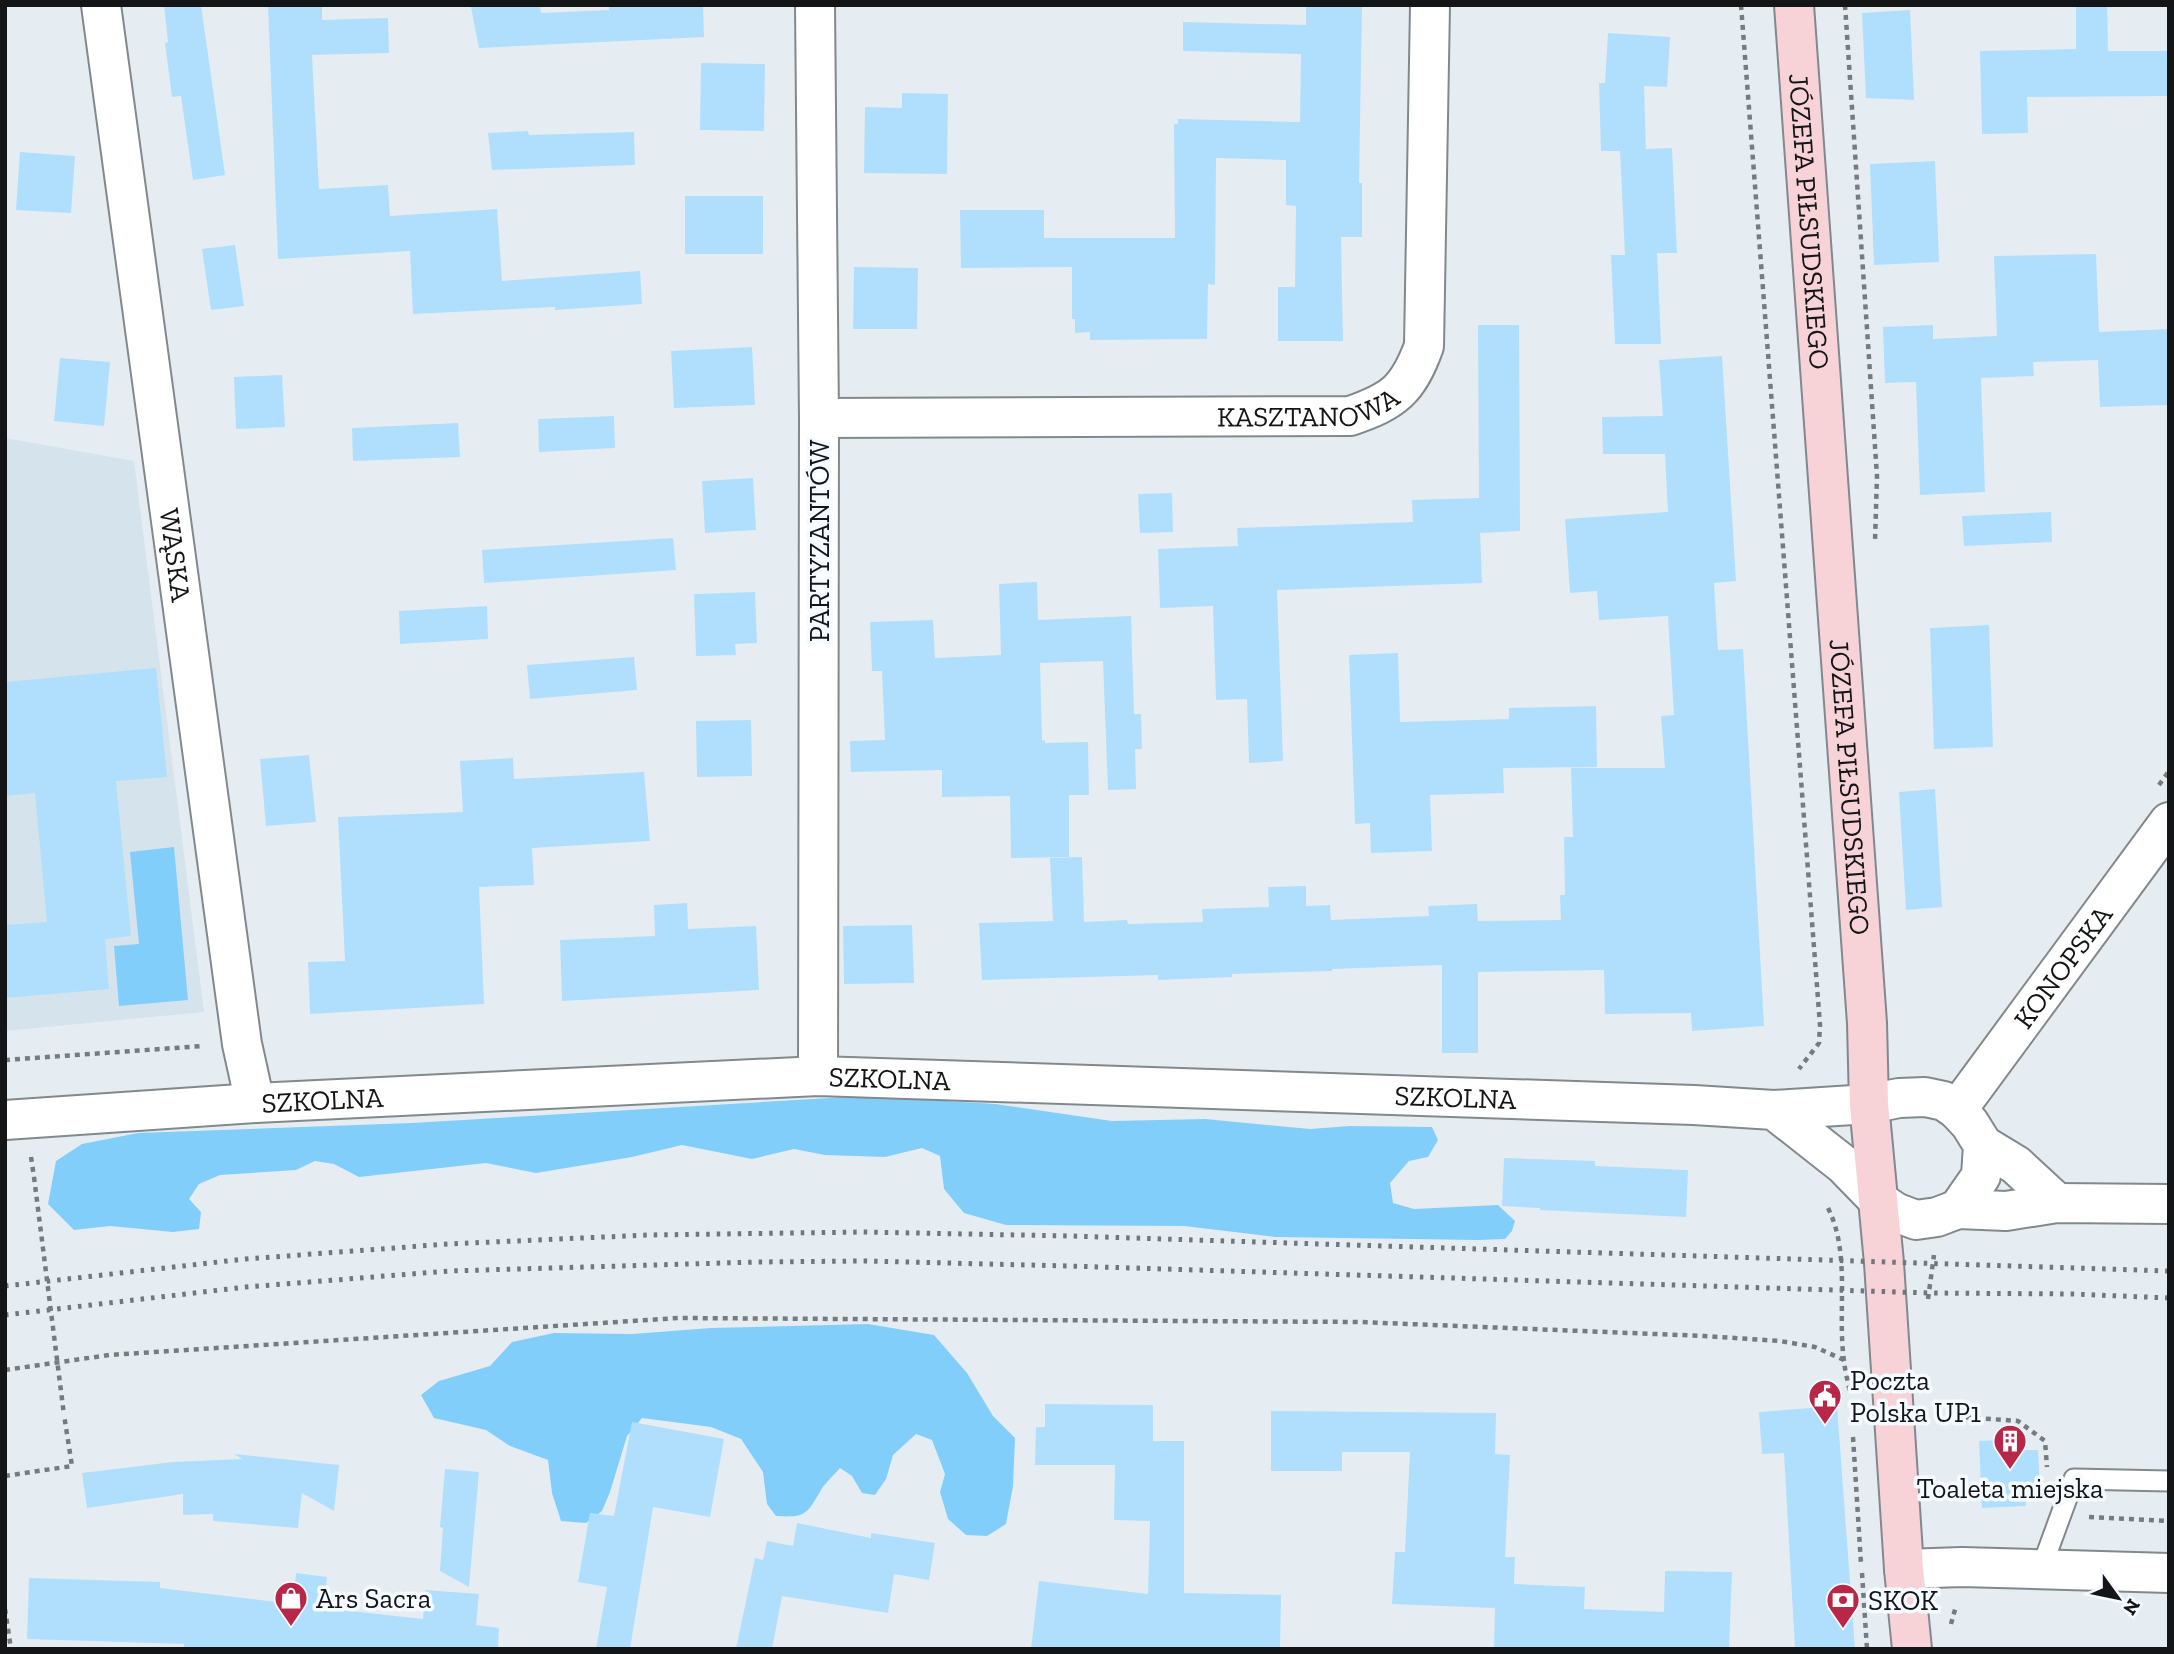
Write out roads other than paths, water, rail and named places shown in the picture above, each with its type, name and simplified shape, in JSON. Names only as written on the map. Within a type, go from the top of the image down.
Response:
[{"type":"main road","name":"JÓZEFA PIŁSUDSKIEGO","points":[[1794,5],[1867,1023],[1869,1104],[1880,1201],[1904,1569],[1912,1649]]},
{"type":"main road","name":"JÓZEFA PIŁSUDSKIEGO","points":[[1895,1649],[1904,1569]]},
{"type":"street","name":"WĄSKA","points":[[101,5],[242,1044],[255,1103]]},
{"type":"street","name":"PARTYZANTÓW","points":[[815,5],[819,418],[818,1076]]},
{"type":"street","name":"KASZTANOWA","points":[[819,418],[1350,416],[1381,405],[1401,389],[1415,372],[1424,346],[1430,5]]},
{"type":"street","name":"KONOPSKA","points":[[1957,1110],[2169,822]]},
{"type":"street","name":"SZKOLNA","points":[[5,1120],[255,1103],[818,1076],[1694,1105],[1774,1110],[1869,1104]]},
{"type":"street","points":[[1869,1104],[1899,1098],[1925,1097],[1944,1101],[1970,1124],[1983,1145],[2016,1165],[2057,1203]]},
{"type":"street","points":[[1774,1110],[1844,1166],[1880,1201],[1895,1212],[1916,1220],[1937,1217],[1958,1209],[2006,1211],[2057,1203],[2169,1204]]},
{"type":"street","points":[[1958,1209],[1980,1176],[1983,1145]]},
{"type":"street","points":[[1904,1569],[1962,1567],[2169,1573]]},
{"type":"lane","points":[[2041,1569],[2074,1479],[2169,1481]]},
{"type":"railway","points":[[5,1286],[245,1259],[448,1244],[648,1235],[863,1232],[1070,1236],[2169,1271]]},
{"type":"railway","points":[[5,1315],[246,1287],[449,1271],[864,1261],[2169,1298]]},
{"type":"place","name":"Poczta Polska UP1","points":[[1825,1426]]},
{"type":"place","name":"Toaleta miejska","points":[[2010,1471]]},
{"type":"place","name":"Ars Sacra","points":[[291,1628]]},
{"type":"place","name":"SKOK","points":[[1843,1630]]}]
